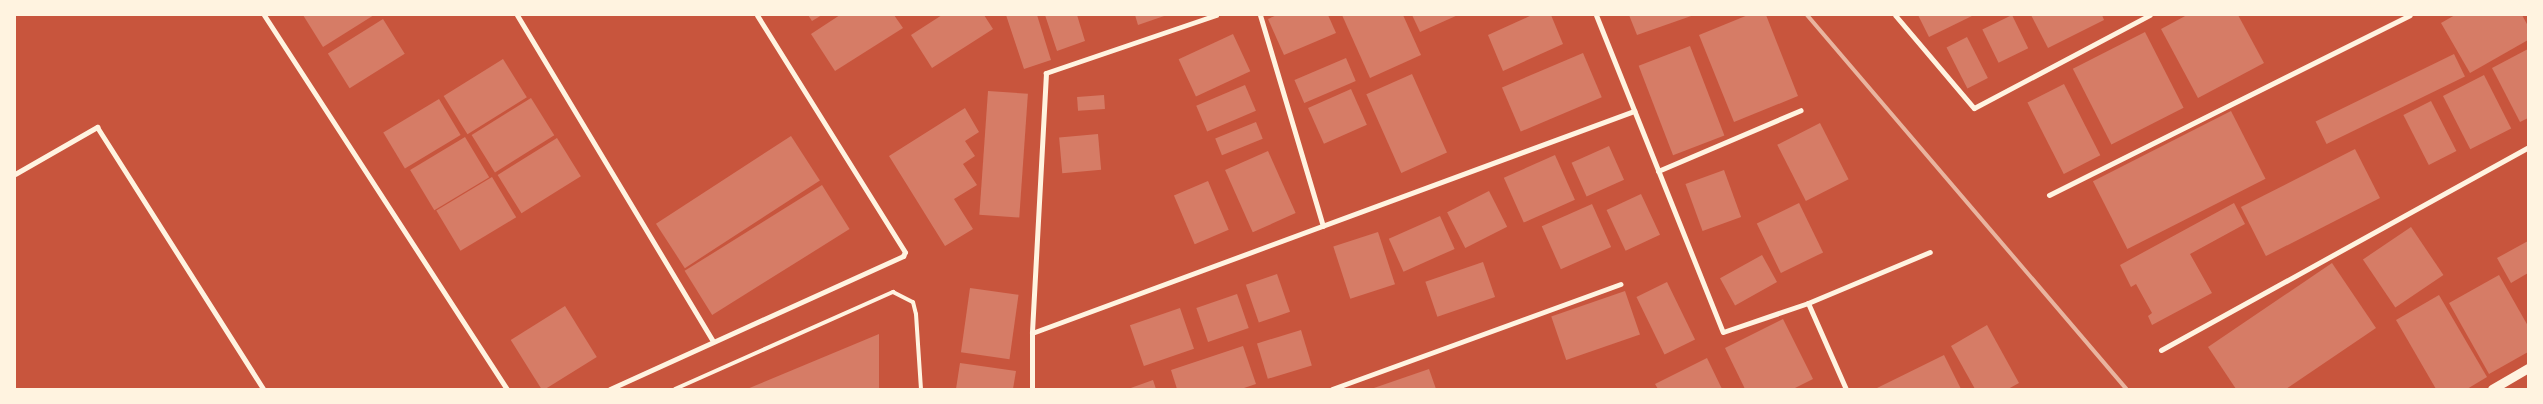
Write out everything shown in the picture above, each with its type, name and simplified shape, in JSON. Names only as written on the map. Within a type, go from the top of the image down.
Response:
[{"type":"street","points":[[264,15],[507,389]]},
{"type":"street","points":[[517,15],[713,341]]},
{"type":"street","points":[[610,389],[903,256],[905,252],[757,15]]},
{"type":"street","points":[[1032,389],[1032,333],[1046,73],[1216,15]]},
{"type":"street","points":[[1260,15],[1323,226]]},
{"type":"street","points":[[1596,15],[1723,332],[1808,303],[1930,252]]},
{"type":"street","points":[[1895,15],[1974,108],[2150,15]]},
{"type":"street","points":[[2049,195],[2410,15]]},
{"type":"street","points":[[1658,171],[1801,110]]},
{"type":"street","points":[[1032,333],[1634,111]]},
{"type":"street","points":[[15,174],[97,127],[263,389]]},
{"type":"street","points":[[2161,350],[2528,147]]},
{"type":"street","points":[[1332,389],[1620,284]]},
{"type":"street","points":[[1808,303],[1846,389]]},
{"type":"street","points":[[2492,389],[2528,368]]},
{"type":"lane","points":[[675,389],[893,292],[913,302],[916,314],[920,389]]},
{"type":"building","points":[[303,15],[374,15],[323,47]]},
{"type":"building","points":[[808,15],[822,15],[812,21]]},
{"type":"building","points":[[840,15],[894,15],[903,28],[835,71],[811,34]]},
{"type":"building","points":[[942,15],[984,15],[993,29],[932,68],[911,35]]},
{"type":"building","points":[[1006,15],[1037,15],[1051,60],[1024,69]]},
{"type":"building","points":[[1045,15],[1077,15],[1085,41],[1057,51]]},
{"type":"building","points":[[1135,15],[1167,15],[1138,25]]},
{"type":"building","points":[[1277,15],[1328,15],[1336,33],[1284,55],[1268,19]]},
{"type":"building","points":[[1342,15],[1403,15],[1421,55],[1370,78]]},
{"type":"building","points":[[1412,15],[1458,15],[1420,32]]},
{"type":"building","points":[[1532,15],[1551,15],[1563,44],[1503,71],[1488,35]]},
{"type":"building","points":[[1629,15],[1694,15],[1637,35]]},
{"type":"building","points":[[1748,15],[1766,15],[1798,96],[1734,122],[1699,35]]},
{"type":"building","points":[[1918,15],[1974,15],[1929,37]]},
{"type":"building","points":[[2012,15],[2028,48],[1999,63],[1982,29]]},
{"type":"building","points":[[2031,15],[2102,15],[2104,20],[2048,48]]},
{"type":"building","points":[[2187,15],[2238,15],[2264,63],[2198,98],[2161,29]]},
{"type":"building","points":[[2455,15],[2522,15],[2528,26],[2528,40],[2470,73],[2441,23]]},
{"type":"building","points":[[383,19],[405,54],[350,88],[328,53]]},
{"type":"building","points":[[2145,32],[2184,108],[2111,145],[2073,69]]},
{"type":"building","points":[[1233,34],[1250,71],[1196,97],[1179,59]]},
{"type":"building","points":[[1967,37],[1988,78],[1967,88],[1947,47]]},
{"type":"building","points":[[1690,46],[1724,136],[1673,155],[1639,66]]},
{"type":"building","points":[[2528,49],[2528,118],[2520,122],[2492,68]]},
{"type":"building","points":[[1583,53],[1602,97],[1521,132],[1502,87]]},
{"type":"building","points":[[2454,54],[2465,76],[2327,144],[2316,122]]},
{"type":"building","points":[[1346,58],[1356,81],[1304,103],[1294,80]]},
{"type":"building","points":[[503,59],[527,97],[467,134],[444,96]]},
{"type":"building","points":[[1412,74],[1447,153],[1401,173],[1366,94]]},
{"type":"building","points":[[2484,75],[2511,128],[2470,149],[2443,96]]},
{"type":"building","points":[[2064,84],[2100,155],[2064,174],[2027,103]]},
{"type":"building","points":[[1245,85],[1256,111],[1207,131],[1196,106]]},
{"type":"building","points":[[1351,89],[1367,125],[1324,144],[1308,108]]},
{"type":"building","points":[[988,91],[1028,94],[1019,217],[979,215]]},
{"type":"building","points":[[1104,95],[1105,109],[1078,111],[1077,97]]},
{"type":"building","points":[[531,98],[554,135],[495,172],[472,135]]},
{"type":"building","points":[[439,99],[461,135],[405,168],[383,132]]},
{"type":"building","points":[[2431,101],[2456,151],[2429,165],[2403,115]]},
{"type":"building","points":[[965,108],[979,132],[965,141],[975,156],[963,164],[977,185],[954,199],[973,229],[945,246],[889,156]]},
{"type":"building","points":[[2231,111],[2266,179],[2127,249],[2093,181]]},
{"type":"building","points":[[1256,122],[1263,139],[1222,155],[1215,138]]},
{"type":"building","points":[[1820,123],[1849,179],[1806,201],[1777,145]]},
{"type":"building","points":[[1098,134],[1101,170],[1062,173],[1059,137]]},
{"type":"building","points":[[791,136],[820,180],[685,268],[656,224]]},
{"type":"building","points":[[465,137],[489,177],[434,210],[410,170]]},
{"type":"building","points":[[557,138],[581,176],[521,213],[498,175]]},
{"type":"building","points":[[1609,146],[1624,180],[1587,196],[1572,163]]},
{"type":"building","points":[[2355,149],[2380,198],[2266,256],[2241,207]]},
{"type":"building","points":[[1268,151],[1296,213],[1253,232],[1225,170]]},
{"type":"building","points":[[1555,155],[1575,200],[1524,223],[1504,178]]},
{"type":"building","points":[[1724,170],[1741,217],[1703,231],[1685,184]]},
{"type":"building","points":[[492,177],[516,217],[460,251],[436,210]]},
{"type":"building","points":[[1208,181],[1229,230],[1195,244],[1174,195]]},
{"type":"building","points":[[822,185],[850,229],[712,315],[685,271]]},
{"type":"building","points":[[1489,191],[1507,227],[1465,248],[1447,212]]},
{"type":"building","points":[[1641,194],[1660,235],[1626,251],[1607,210]]},
{"type":"building","points":[[1799,203],[1823,252],[1781,273],[1757,224]]},
{"type":"building","points":[[2234,203],[2245,224],[2190,254],[2212,293],[2152,325],[2148,316],[2152,313],[2136,284],[2131,287],[2120,265]]},
{"type":"building","points":[[1592,204],[1611,247],[1561,269],[1542,226]]},
{"type":"building","points":[[1440,216],[1455,249],[1403,272],[1389,239]]},
{"type":"building","points":[[2411,227],[2443,275],[2395,308],[2363,259]]},
{"type":"building","points":[[1378,232],[1395,284],[1350,299],[1333,247]]},
{"type":"building","points":[[2528,241],[2528,273],[2511,283],[2497,258]]},
{"type":"building","points":[[1762,255],[1777,282],[1735,305],[1720,278]]},
{"type":"building","points":[[1483,262],[1495,297],[1437,317],[1425,282]]},
{"type":"building","points":[[2332,263],[2376,328],[2286,389],[2236,389],[2208,347]]},
{"type":"building","points":[[1277,274],[1290,312],[1259,323],[1246,285]]},
{"type":"building","points":[[2499,275],[2528,326],[2528,352],[2489,374],[2449,303]]},
{"type":"building","points":[[1667,282],[1695,340],[1664,354],[1636,297]]},
{"type":"building","points":[[970,288],[1019,295],[1009,359],[961,352]]},
{"type":"building","points":[[1625,291],[1640,334],[1566,360],[1551,316]]},
{"type":"building","points":[[1237,294],[1249,328],[1208,342],[1196,308]]},
{"type":"building","points":[[2439,295],[2487,377],[2467,389],[2436,389],[2396,320]]},
{"type":"building","points":[[565,306],[597,357],[545,389],[541,389],[511,340]]},
{"type":"building","points":[[1180,308],[1194,349],[1144,366],[1130,325]]},
{"type":"building","points":[[1783,319],[1813,379],[1793,389],[1745,389],[1725,348]]},
{"type":"building","points":[[1987,325],[2019,383],[2008,389],[1975,389],[1951,346]]},
{"type":"building","points":[[1301,330],[1312,365],[1268,379],[1257,343]]},
{"type":"building","points":[[879,334],[879,389],[747,389]]},
{"type":"building","points":[[1243,346],[1256,384],[1241,389],[1177,389],[1171,370]]},
{"type":"building","points":[[1944,355],[1961,389],[1875,389]]},
{"type":"building","points":[[1707,358],[1722,389],[1658,389],[1655,384]]},
{"type":"building","points":[[960,363],[1016,371],[1013,389],[956,389]]},
{"type":"building","points":[[1429,369],[1436,389],[1371,389]]},
{"type":"building","points":[[1153,380],[1156,389],[1128,389]]},
{"type":"railway","points":[[1807,15],[2126,389]]}]
